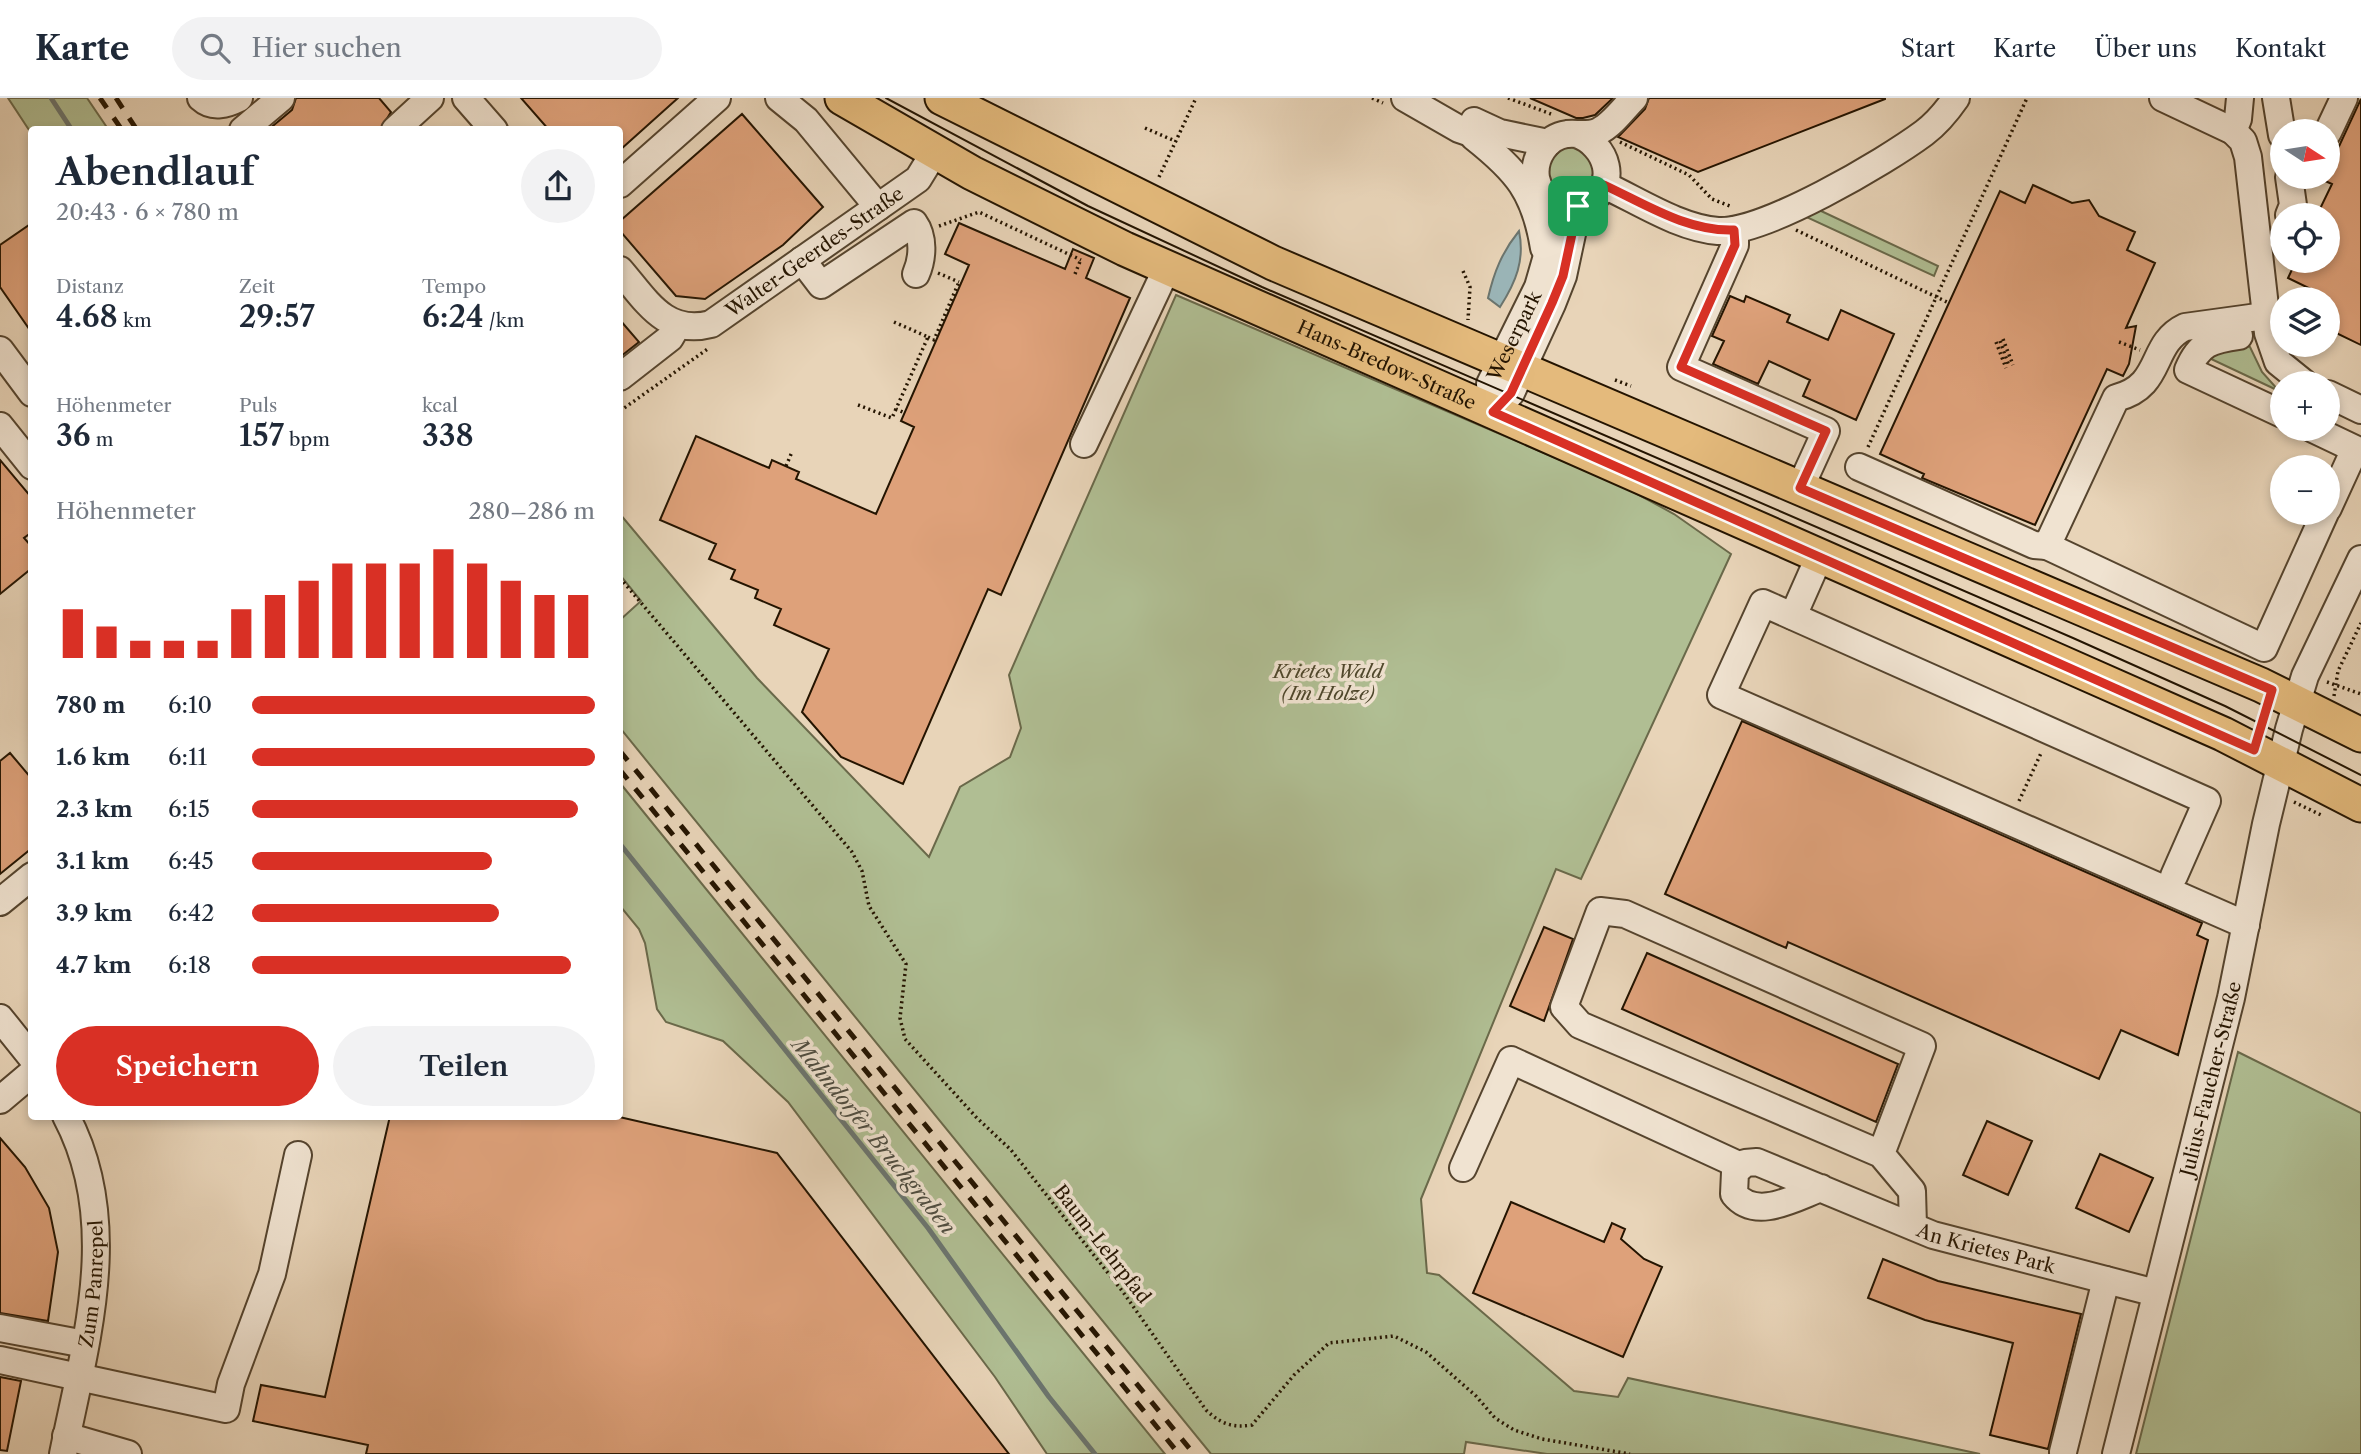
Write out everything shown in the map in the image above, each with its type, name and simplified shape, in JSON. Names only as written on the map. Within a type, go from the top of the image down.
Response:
[{"type":"main road","name":"Hans-Bredow-Straße","points":[[842,98],[934,153],[1167,268],[2224,734],[2280,764],[2317,799],[2361,805]]},
{"type":"main road","points":[[942,98],[1273,263],[1800,488],[2301,689],[2330,719],[2361,736]]},
{"type":"street","points":[[201,98],[205,102],[223,105],[239,98]]},
{"type":"street","points":[[248,126],[281,98]]},
{"type":"street","points":[[399,126],[430,98]]},
{"type":"street","points":[[466,98],[490,126]]},
{"type":"street","points":[[623,181],[717,98]]},
{"type":"street","points":[[779,98],[806,120],[878,207]]},
{"type":"street","points":[[1535,168],[1539,154],[1556,137],[1590,137],[1634,98]]},
{"type":"street","points":[[1604,185],[1688,224],[1717,231],[1743,228],[1772,219],[1923,134],[1956,98]]},
{"type":"street","points":[[2163,98],[2233,131],[2243,141],[2248,157],[2262,258],[2267,324],[2278,362],[2289,371]]},
{"type":"street","points":[[2233,131],[2238,119],[2239,98]]},
{"type":"street","points":[[2276,98],[2279,119]]},
{"type":"street","points":[[2334,119],[2344,98]]},
{"type":"street","points":[[1402,101],[1474,137],[1504,159],[1519,177],[1540,225],[1546,264]]},
{"type":"street","points":[[1402,101],[1433,103],[1500,133],[1548,143]]},
{"type":"street","points":[[1474,137],[1493,141],[1518,153],[1535,168],[1543,193],[1566,204],[1588,202],[1604,185],[1607,164],[1590,137]]},
{"type":"street","name":"Walter-Geerdes-Straße","points":[[677,326],[711,324],[918,179],[934,153]]},
{"type":"street","name":"Weserpark","points":[[1493,412],[1511,393],[1511,364],[1546,264],[1554,226],[1566,204]]},
{"type":"street","name":"Weserpark","points":[[1511,364],[1563,276],[1566,204]]},
{"type":"street","points":[[802,260],[821,285],[914,223],[921,233],[920,265],[916,274]]},
{"type":"street","points":[[1743,228],[1681,367],[1826,431],[1800,488]]},
{"type":"street","points":[[2262,258],[2270,250]]},
{"type":"street","points":[[1084,444],[1167,268]]},
{"type":"street","points":[[623,273],[661,317],[677,326],[670,338],[623,375]]},
{"type":"street","points":[[2267,324],[2210,340],[2200,346],[2188,370],[2270,408]]},
{"type":"street","points":[[2047,546],[2116,398],[2133,393],[2147,380],[2175,332],[2185,327],[2267,324]]},
{"type":"street","points":[[2,358],[28,388]]},
{"type":"street","points":[[2340,400],[2361,410]]},
{"type":"street","points":[[0,426],[28,461]]},
{"type":"street","points":[[2338,441],[2355,449],[2340,482]]},
{"type":"street","points":[[1859,467],[2034,545],[2047,546],[2264,648],[2320,525]]},
{"type":"street","points":[[1793,616],[1820,555]]},
{"type":"street","name":"Julius-Faucher-Straße","points":[[2116,1454],[2231,998],[2280,764],[2301,689],[2361,559]]},
{"type":"street","points":[[2174,876],[2207,801],[1763,603],[1721,695],[2126,873],[2247,917]]},
{"type":"street","points":[[2126,873],[2174,876],[2247,917]]},
{"type":"street","points":[[0,902],[28,879]]},
{"type":"street","points":[[1881,1154],[1922,1046],[1625,914],[1600,911],[1564,1007],[1580,1025],[1881,1154],[1912,1191],[1913,1226]]},
{"type":"street","points":[[0,1018],[28,1053]]},
{"type":"street","points":[[0,1100],[28,1059]]},
{"type":"street","name":"An Krietes Park","points":[[1463,1168],[1511,1060],[1741,1166],[1757,1162],[1945,1238],[2156,1293]]},
{"type":"street","name":"Zum Panrepel","points":[[65,1445],[97,1271],[95,1213],[84,1163],[68,1120]]},
{"type":"street","points":[[0,1360],[226,1409],[231,1384],[272,1274],[298,1156]]},
{"type":"street","points":[[1741,1166],[1735,1172],[1734,1194],[1751,1208],[1764,1208],[1821,1188]]},
{"type":"street","points":[[2063,1452],[2106,1280]]},
{"type":"street","points":[[0,1328],[85,1345]]},
{"type":"street","points":[[65,1445],[128,1454]]},
{"type":"path","points":[[1148,201],[1196,98]]},
{"type":"path","points":[[1372,98],[1402,101]]},
{"type":"path","points":[[1859,467],[2026,98]]},
{"type":"path","points":[[1144,128],[1175,142]]},
{"type":"path","points":[[1629,146],[1689,175],[1712,199],[1747,214],[1743,228]]},
{"type":"path","points":[[921,233],[979,212],[1081,260]]},
{"type":"path","points":[[1789,227],[1949,303]]},
{"type":"path","points":[[1075,274],[1084,253]]},
{"type":"path","points":[[1463,271],[1470,286],[1467,347]]},
{"type":"path","points":[[894,322],[934,340],[960,282],[952,279]]},
{"type":"path","points":[[858,405],[892,418],[928,337]]},
{"type":"path","points":[[2000,341],[2009,366],[2000,341]]},
{"type":"path","points":[[623,409],[716,342]]},
{"type":"path","points":[[896,409],[905,413]]},
{"type":"path","points":[[786,466],[792,452]]},
{"type":"path","name":"Baum-Lehrpfad","points":[[623,582],[852,852],[865,879],[869,906],[906,964],[900,1017],[905,1039],[1010,1150],[1123,1292],[1206,1410],[1219,1422],[1237,1427],[1252,1425],[1294,1375],[1329,1343],[1394,1336],[1426,1352],[1476,1396],[1495,1418],[1514,1430],[1542,1439],[1630,1454]]},
{"type":"path","points":[[2330,719],[2338,671],[2361,623]]},
{"type":"path","points":[[2301,689],[2336,685],[2361,694]]},
{"type":"path","points":[[2010,822],[2051,732]]},
{"type":"green space","points":[[8,98],[87,98],[106,126],[28,126],[28,128]]},
{"type":"green space","points":[[1571,147],[1588,154],[1595,171],[1588,188],[1571,195],[1554,188],[1547,171],[1554,154]]},
{"type":"green space","points":[[1802,202],[1938,266],[1934,276],[1789,209]]},
{"type":"green space","name":"Krietes Wald (Im Holze)","points":[[1176,295],[1628,489],[1674,514],[1731,554],[1581,879],[1556,869],[1421,1199],[1427,1273],[1439,1275],[1574,1391],[1618,1397],[1628,1378],[1980,1454],[1547,1454],[1466,1442],[1464,1454],[1211,1454],[623,732],[623,617],[641,601],[623,579],[623,518],[757,678],[929,857],[960,787],[1010,757],[1021,728],[1009,675]]},
{"type":"green space","points":[[2243,344],[2250,347],[2262,372],[2270,381],[2270,387],[2209,358],[2212,352]]},
{"type":"green space","points":[[623,787],[1165,1454],[1047,1454],[995,1377],[788,1102],[723,1041],[666,1022],[657,1009],[645,943],[639,929],[623,910]]},
{"type":"green space","points":[[2238,1052],[2361,1113],[2361,1454],[2136,1454]]},
{"type":"water","points":[[1519,231],[1521,252],[1518,270],[1500,307],[1488,298],[1490,289],[1503,255]]},
{"type":"building","points":[[296,98],[379,98],[391,112],[382,126],[273,126],[292,110]]},
{"type":"building","points":[[521,98],[678,98],[623,147],[623,126],[546,126]]},
{"type":"building","points":[[1530,98],[1613,98],[1595,115],[1576,118]]},
{"type":"building","points":[[1649,98],[1885,99],[1698,172],[1618,137],[1645,109]]},
{"type":"building","points":[[2361,99],[2361,345],[2340,335],[2340,287],[2307,287],[2288,278],[2290,273],[2340,273],[2340,203],[2323,203],[2330,189],[2340,189],[2340,144]]},
{"type":"building","points":[[742,114],[823,207],[783,245],[705,299],[676,296],[623,234],[623,218]]},
{"type":"building","points":[[2033,185],[2072,203],[2089,200],[2099,216],[2135,232],[2127,250],[2155,263],[2126,328],[2136,326],[2129,364],[2123,376],[2107,369],[2035,525],[1922,478],[1924,474],[1880,454],[2000,191],[2025,203]]},
{"type":"building","points":[[959,223],[1065,269],[1073,249],[1094,258],[1086,278],[1130,298],[1001,595],[988,589],[903,784],[841,757],[802,712],[829,649],[774,625],[781,609],[755,598],[758,590],[731,579],[735,570],[709,559],[716,544],[660,520],[696,436],[769,468],[772,460],[799,472],[796,479],[876,514],[914,427],[901,421],[969,265],[945,254]]},
{"type":"building","points":[[28,226],[28,327],[0,287],[0,245]]},
{"type":"building","points":[[1730,296],[1744,302],[1746,296],[1790,315],[1787,322],[1828,340],[1841,310],[1894,334],[1856,420],[1803,396],[1810,380],[1769,361],[1758,384],[1713,364],[1724,341],[1712,336]]},
{"type":"building","points":[[623,323],[639,342],[623,355]]},
{"type":"building","points":[[0,460],[28,493],[28,535],[24,538],[28,542],[28,571],[0,594]]},
{"type":"building","points":[[1742,721],[2202,923],[2197,935],[2208,940],[2178,1055],[2121,1030],[2099,1079],[1788,942],[1786,948],[1665,894]]},
{"type":"building","points":[[10,753],[28,774],[28,851],[0,874],[0,761]]},
{"type":"building","points":[[1544,927],[1573,939],[1544,1021],[1510,1006]]},
{"type":"building","points":[[1647,953],[1898,1064],[1876,1122],[1622,1009]]},
{"type":"building","points":[[623,1118],[777,1153],[1009,1454],[366,1454],[368,1445],[253,1421],[261,1385],[325,1397],[389,1120],[623,1120]]},
{"type":"building","points":[[1987,1121],[2032,1141],[2008,1195],[1963,1175]]},
{"type":"building","points":[[0,1138],[25,1167],[49,1208],[58,1252],[48,1321],[0,1313]]},
{"type":"building","points":[[2100,1154],[2153,1178],[2129,1232],[2076,1208]]},
{"type":"building","points":[[1511,1202],[1604,1242],[1612,1223],[1625,1229],[1621,1239],[1644,1259],[1662,1267],[1623,1357],[1473,1293]]},
{"type":"building","points":[[1883,1259],[1938,1281],[2081,1314],[2048,1449],[1990,1435],[2013,1343],[1925,1320],[1868,1298]]},
{"type":"building","points":[[0,1377],[21,1381],[7,1451],[0,1450]]},
{"type":"waterway","name":"Mahndorfer Bruchgraben","points":[[51,98],[69,126]]},
{"type":"waterway","name":"Mahndorfer Bruchgraben","points":[[623,848],[928,1228],[1049,1397],[1095,1454]]},
{"type":"tram line","points":[[886,98],[1088,206],[1262,287],[2073,638],[2225,706],[2361,775]]},
{"type":"railway","points":[[100,98],[119,126]]},
{"type":"railway","points":[[116,98],[134,126]]},
{"type":"railway","points":[[623,755],[1194,1454]]},
{"type":"railway","points":[[623,774],[1179,1454]]},
{"type":"route","points":[[1604,185],[1688,224],[1717,231],[1734,230],[1735,245],[1681,367],[1826,431],[1800,488],[2272,690],[2254,750],[2224,734],[1493,412],[1511,393],[1552,303],[1563,276],[1578,206],[1598,195],[1604,185]]}]
